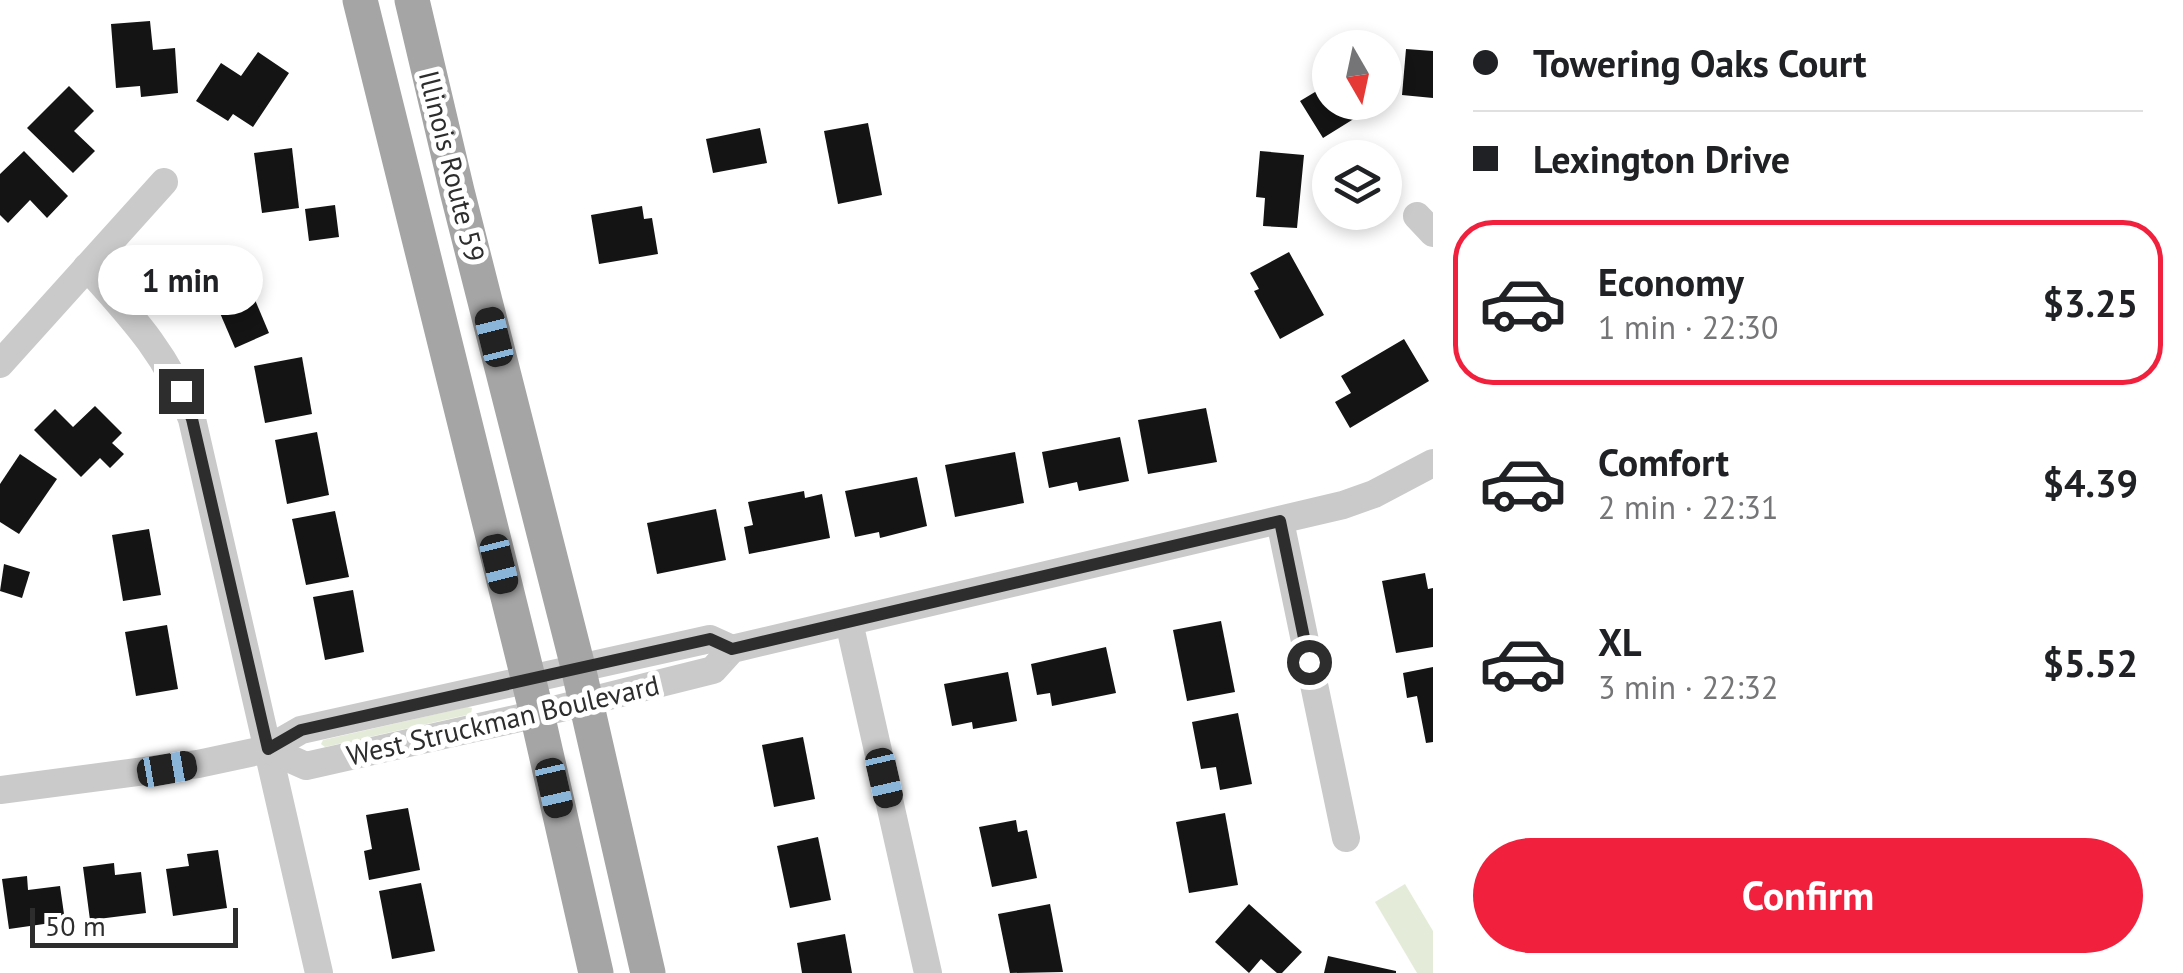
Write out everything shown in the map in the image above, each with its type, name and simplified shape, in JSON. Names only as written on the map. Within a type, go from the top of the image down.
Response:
[{"type":"main road","name":"Illinois Route 59","points":[[360,0],[537,714],[596,973]]},
{"type":"main road","name":"Illinois Route 59","points":[[412,0],[456,191],[578,667],[648,973]]},
{"type":"street","points":[[0,364],[164,182]]},
{"type":"street","points":[[88,268],[148,335],[167,363],[186,405],[319,973]]},
{"type":"street","name":"West Struckman Boulevard","points":[[268,749],[306,766],[537,714],[713,670],[732,649],[1280,521],[1374,494],[1433,463]]},
{"type":"street","points":[[1280,521],[1346,838]]},
{"type":"street","points":[[849,622],[928,973]]},
{"type":"street","name":"West Struckman Boulevard","points":[[0,790],[136,774],[268,749],[301,730],[710,639],[732,649]]},
{"type":"green space","points":[[472,708],[471,714],[325,747],[321,744],[323,740]]},
{"type":"green space","points":[[1405,884],[1433,931],[1433,973],[1417,973],[1375,902]]},
{"type":"building","points":[[150,21],[153,50],[175,48],[178,93],[141,97],[140,86],[116,88],[111,24]]},
{"type":"building","points":[[1406,49],[1433,51],[1433,98],[1402,95]]},
{"type":"building","points":[[258,52],[289,73],[253,127],[233,114],[228,121],[196,101],[221,63],[241,76]]},
{"type":"building","points":[[69,86],[94,111],[74,131],[95,151],[73,173],[27,128]]},
{"type":"building","points":[[1312,94],[1312,120],[1352,120],[1323,138],[1300,101]]},
{"type":"building","points":[[868,123],[882,195],[838,204],[824,131]]},
{"type":"building","points":[[760,128],[767,163],[713,173],[706,139]]},
{"type":"building","points":[[292,148],[299,208],[262,213],[254,153]]},
{"type":"building","points":[[24,151],[68,196],[47,218],[30,200],[8,223],[0,215],[0,174]]},
{"type":"building","points":[[1260,151],[1304,155],[1297,228],[1263,226],[1265,198],[1256,197]]},
{"type":"building","points":[[335,205],[339,237],[309,241],[305,209]]},
{"type":"building","points":[[642,206],[644,219],[652,218],[658,254],[599,264],[591,215]]},
{"type":"building","points":[[233,248],[269,333],[235,348],[198,262]]},
{"type":"building","points":[[1289,252],[1324,315],[1280,339],[1254,291],[1259,289],[1250,273]]},
{"type":"building","points":[[1404,339],[1429,381],[1350,428],[1335,402],[1351,393],[1341,376]]},
{"type":"building","points":[[302,357],[312,414],[265,423],[254,366]]},
{"type":"building","points":[[95,406],[122,433],[112,443],[124,454],[110,468],[100,458],[81,477],[34,430],[55,409],[73,427]]},
{"type":"building","points":[[1206,408],[1217,462],[1148,474],[1138,420]]},
{"type":"building","points":[[317,432],[329,495],[287,504],[275,440]]},
{"type":"building","points":[[1120,437],[1129,481],[1079,491],[1077,482],[1049,488],[1042,452]]},
{"type":"building","points":[[1015,452],[1024,503],[955,517],[945,465]]},
{"type":"building","points":[[20,454],[57,479],[19,534],[0,522],[0,484]]},
{"type":"building","points":[[917,477],[927,526],[880,538],[879,532],[855,537],[845,491]]},
{"type":"building","points":[[804,491],[805,498],[822,494],[830,538],[749,554],[744,527],[753,525],[748,502]]},
{"type":"building","points":[[716,509],[726,560],[657,574],[647,523]]},
{"type":"building","points":[[335,511],[349,577],[306,585],[292,519]]},
{"type":"building","points":[[149,529],[161,595],[123,601],[112,535]]},
{"type":"building","points":[[4,564],[30,572],[22,598],[0,591]]},
{"type":"building","points":[[1425,573],[1428,589],[1433,588],[1433,647],[1396,653],[1382,581]]},
{"type":"building","points":[[353,590],[364,652],[325,660],[313,597]]},
{"type":"building","points":[[1221,621],[1235,692],[1187,701],[1173,630]]},
{"type":"building","points":[[167,625],[178,689],[136,696],[125,632]]},
{"type":"building","points":[[1106,647],[1116,693],[1052,706],[1050,693],[1037,695],[1031,664]]},
{"type":"building","points":[[1433,667],[1433,742],[1426,743],[1417,696],[1407,698],[1403,673]]},
{"type":"building","points":[[1008,672],[1017,721],[973,729],[972,722],[952,726],[944,684]]},
{"type":"building","points":[[1238,713],[1252,784],[1220,790],[1216,767],[1201,769],[1192,722]]},
{"type":"building","points":[[803,737],[815,799],[774,807],[762,745]]},
{"type":"building","points":[[408,808],[420,870],[369,880],[364,851],[372,849],[366,815]]},
{"type":"building","points":[[1225,813],[1238,885],[1189,893],[1176,822]]},
{"type":"building","points":[[1016,820],[1018,832],[1027,830],[1037,878],[992,887],[979,827]]},
{"type":"building","points":[[818,837],[831,900],[790,908],[777,846]]},
{"type":"building","points":[[218,850],[227,908],[173,916],[166,869],[189,866],[187,854]]},
{"type":"building","points":[[114,863],[115,875],[141,872],[146,913],[90,920],[83,867]]},
{"type":"building","points":[[27,876],[28,890],[60,886],[65,921],[9,929],[2,879]]},
{"type":"building","points":[[421,883],[435,951],[392,959],[379,891]]},
{"type":"building","points":[[1050,904],[1063,972],[1010,973],[998,914]]},
{"type":"building","points":[[1249,904],[1302,952],[1282,973],[1261,959],[1249,973],[1215,942]]},
{"type":"building","points":[[845,934],[852,973],[802,973],[797,943]]},
{"type":"building","points":[[1328,956],[1396,971],[1396,973],[1324,973]]},
{"type":"route","points":[[181,391],[192,419],[268,749],[301,730],[528,677],[710,639],[732,649],[1280,521],[1309,662]]}]
